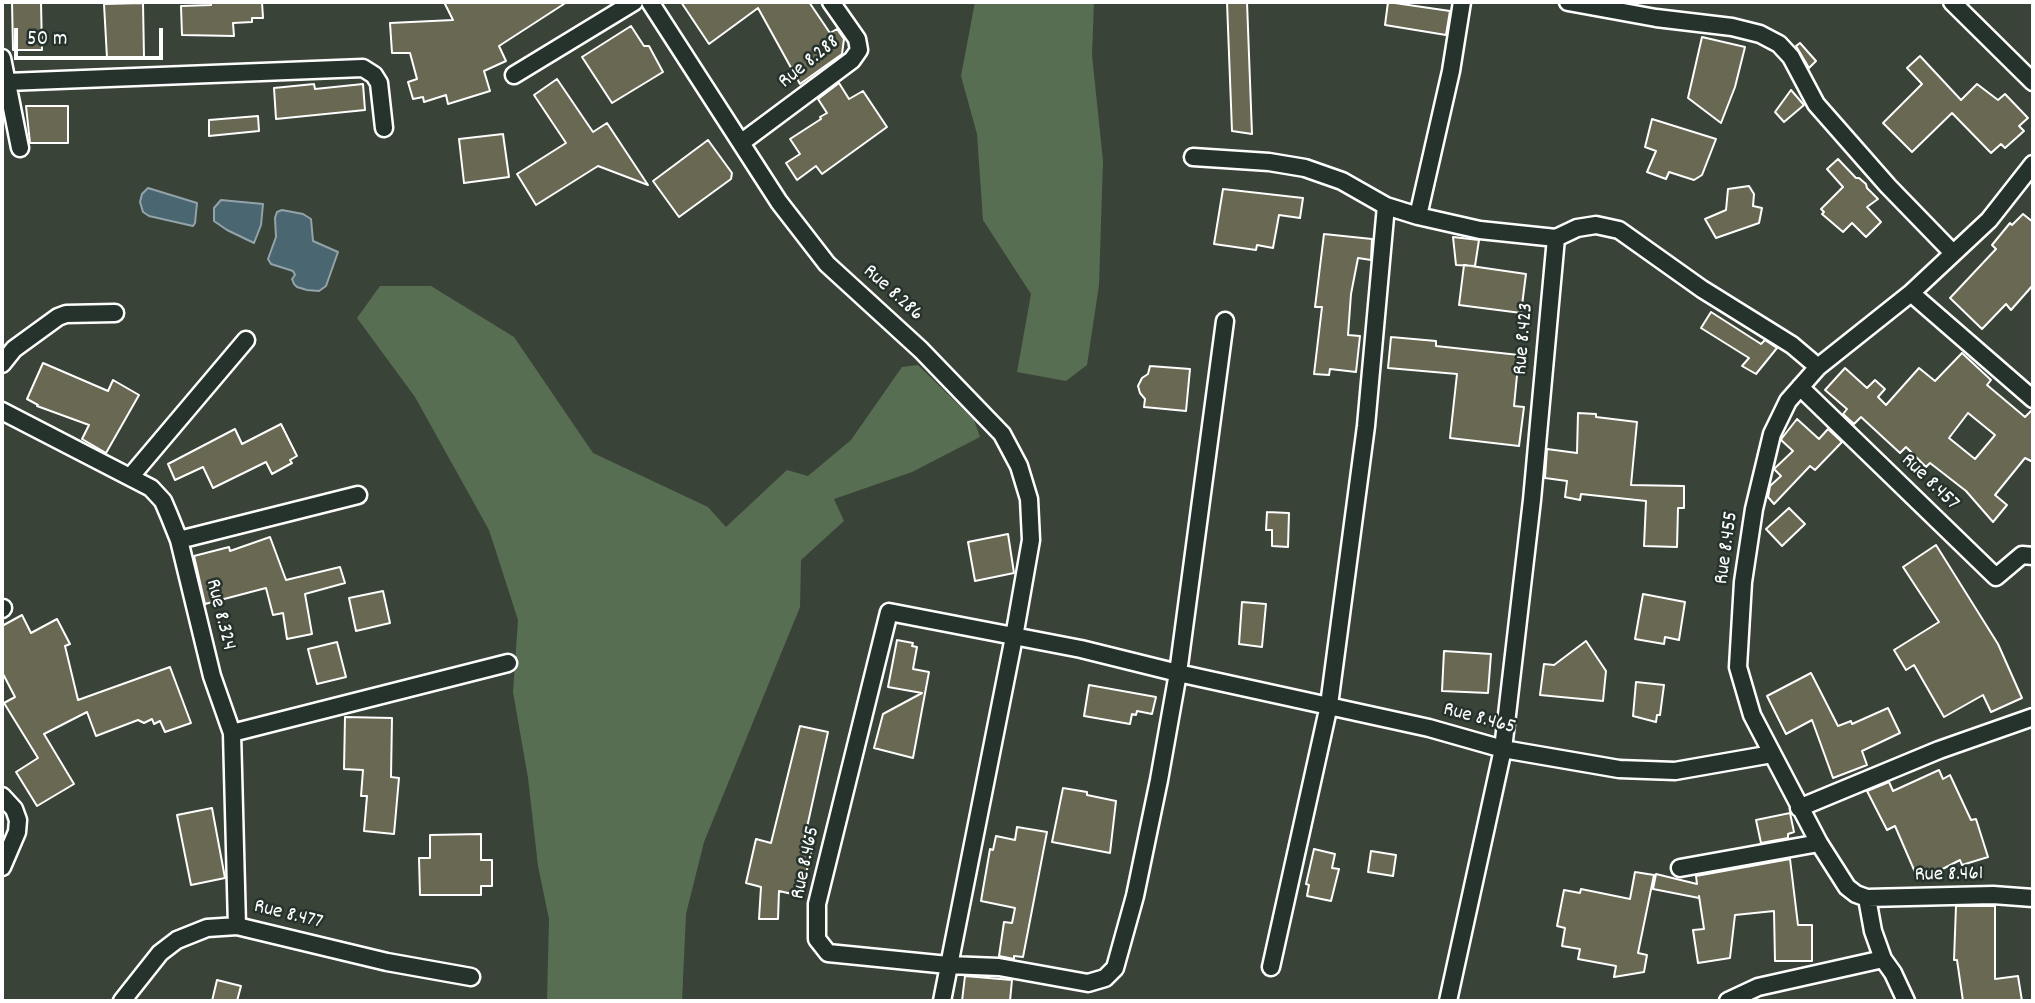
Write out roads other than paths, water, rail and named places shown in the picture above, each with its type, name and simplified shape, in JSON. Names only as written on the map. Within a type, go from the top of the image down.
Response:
[{"type":"street","points":[[514,75],[634,2]]},
{"type":"street","name":"Rue 8.286","points":[[650,2],[779,202],[827,264],[921,350],[1002,434],[1019,466],[1029,499],[1031,540],[942,1001]]},
{"type":"street","name":"Rue 8.288","points":[[742,142],[852,60],[859,50],[857,39],[831,2]]},
{"type":"street","points":[[1418,216],[1451,71],[1462,2]]},
{"type":"street","points":[[1568,2],[1656,19],[1732,27],[1760,34],[1779,44],[1791,57],[1816,104],[1888,186],[1953,253]]},
{"type":"street","points":[[1952,2],[2033,82]]},
{"type":"street","points":[[2,58],[20,148]]},
{"type":"street","points":[[7,82],[363,68],[374,75],[379,83],[384,128]]},
{"type":"street","points":[[1193,158],[1269,162],[1305,168],[1342,181],[1386,206],[1480,230],[1556,238],[1577,228],[1596,225],[1619,230],[1702,289],[1792,345],[1818,367]]},
{"type":"street","name":"Rue 8.455","points":[[1867,898],[1847,887],[1799,808],[1752,715],[1738,667],[1742,582],[1754,509],[1772,434],[1788,401],[1818,367],[1911,293],[1989,220],[2033,164]]},
{"type":"street","points":[[1271,967],[1329,705],[1366,426],[1386,206]]},
{"type":"street","name":"Rue 8.423","points":[[1448,1001],[1503,749],[1532,500],[1556,238]]},
{"type":"street","points":[[1911,293],[2033,399]]},
{"type":"street","points":[[2,364],[14,349],[58,317],[66,314],[115,313]]},
{"type":"street","points":[[1178,673],[1225,321]]},
{"type":"street","points":[[131,476],[246,340]]},
{"type":"street","name":"Rue 8.457","points":[[1800,387],[1996,578],[2022,555],[2033,556]]},
{"type":"street","name":"Rue 8.324","points":[[2,411],[131,476],[151,488],[163,501],[179,540],[212,676],[232,733],[237,926]]},
{"type":"street","points":[[179,540],[358,495]]},
{"type":"street","name":"Rue 8.465","points":[[1178,673],[1135,896],[1115,968],[1105,978],[1088,983],[999,967],[948,965],[828,953],[817,939],[817,904],[889,612],[1081,649],[1429,728],[1503,749],[1619,769],[1675,771],[1772,754]]},
{"type":"street","points":[[232,733],[508,663]]},
{"type":"street","points":[[1799,808],[1939,750],[2033,717]]},
{"type":"street","points":[[2,796],[14,809],[18,820],[17,832],[2,867]]},
{"type":"street","points":[[1679,868],[1819,843]]},
{"type":"street","name":"Rue 8.461","points":[[1867,898],[1993,895],[2033,898]]},
{"type":"street","points":[[1867,898],[1873,931],[1883,958],[1906,1001]]},
{"type":"street","name":"Rue 8.477","points":[[122,1001],[160,953],[177,940],[207,928],[237,926],[387,962],[471,977]]},
{"type":"street","points":[[1728,1001],[1758,987],[1883,958]]},
{"type":"water","points":[[148,188],[197,203],[193,226],[149,216],[143,212],[140,202],[142,194]]},
{"type":"water","points":[[221,200],[263,204],[261,225],[254,243],[214,221],[214,208]]},
{"type":"water","points":[[282,210],[303,214],[311,219],[313,241],[338,252],[326,286],[319,291],[297,287],[292,279],[295,275],[293,271],[271,264],[268,259],[276,237],[275,218],[277,212]]}]
